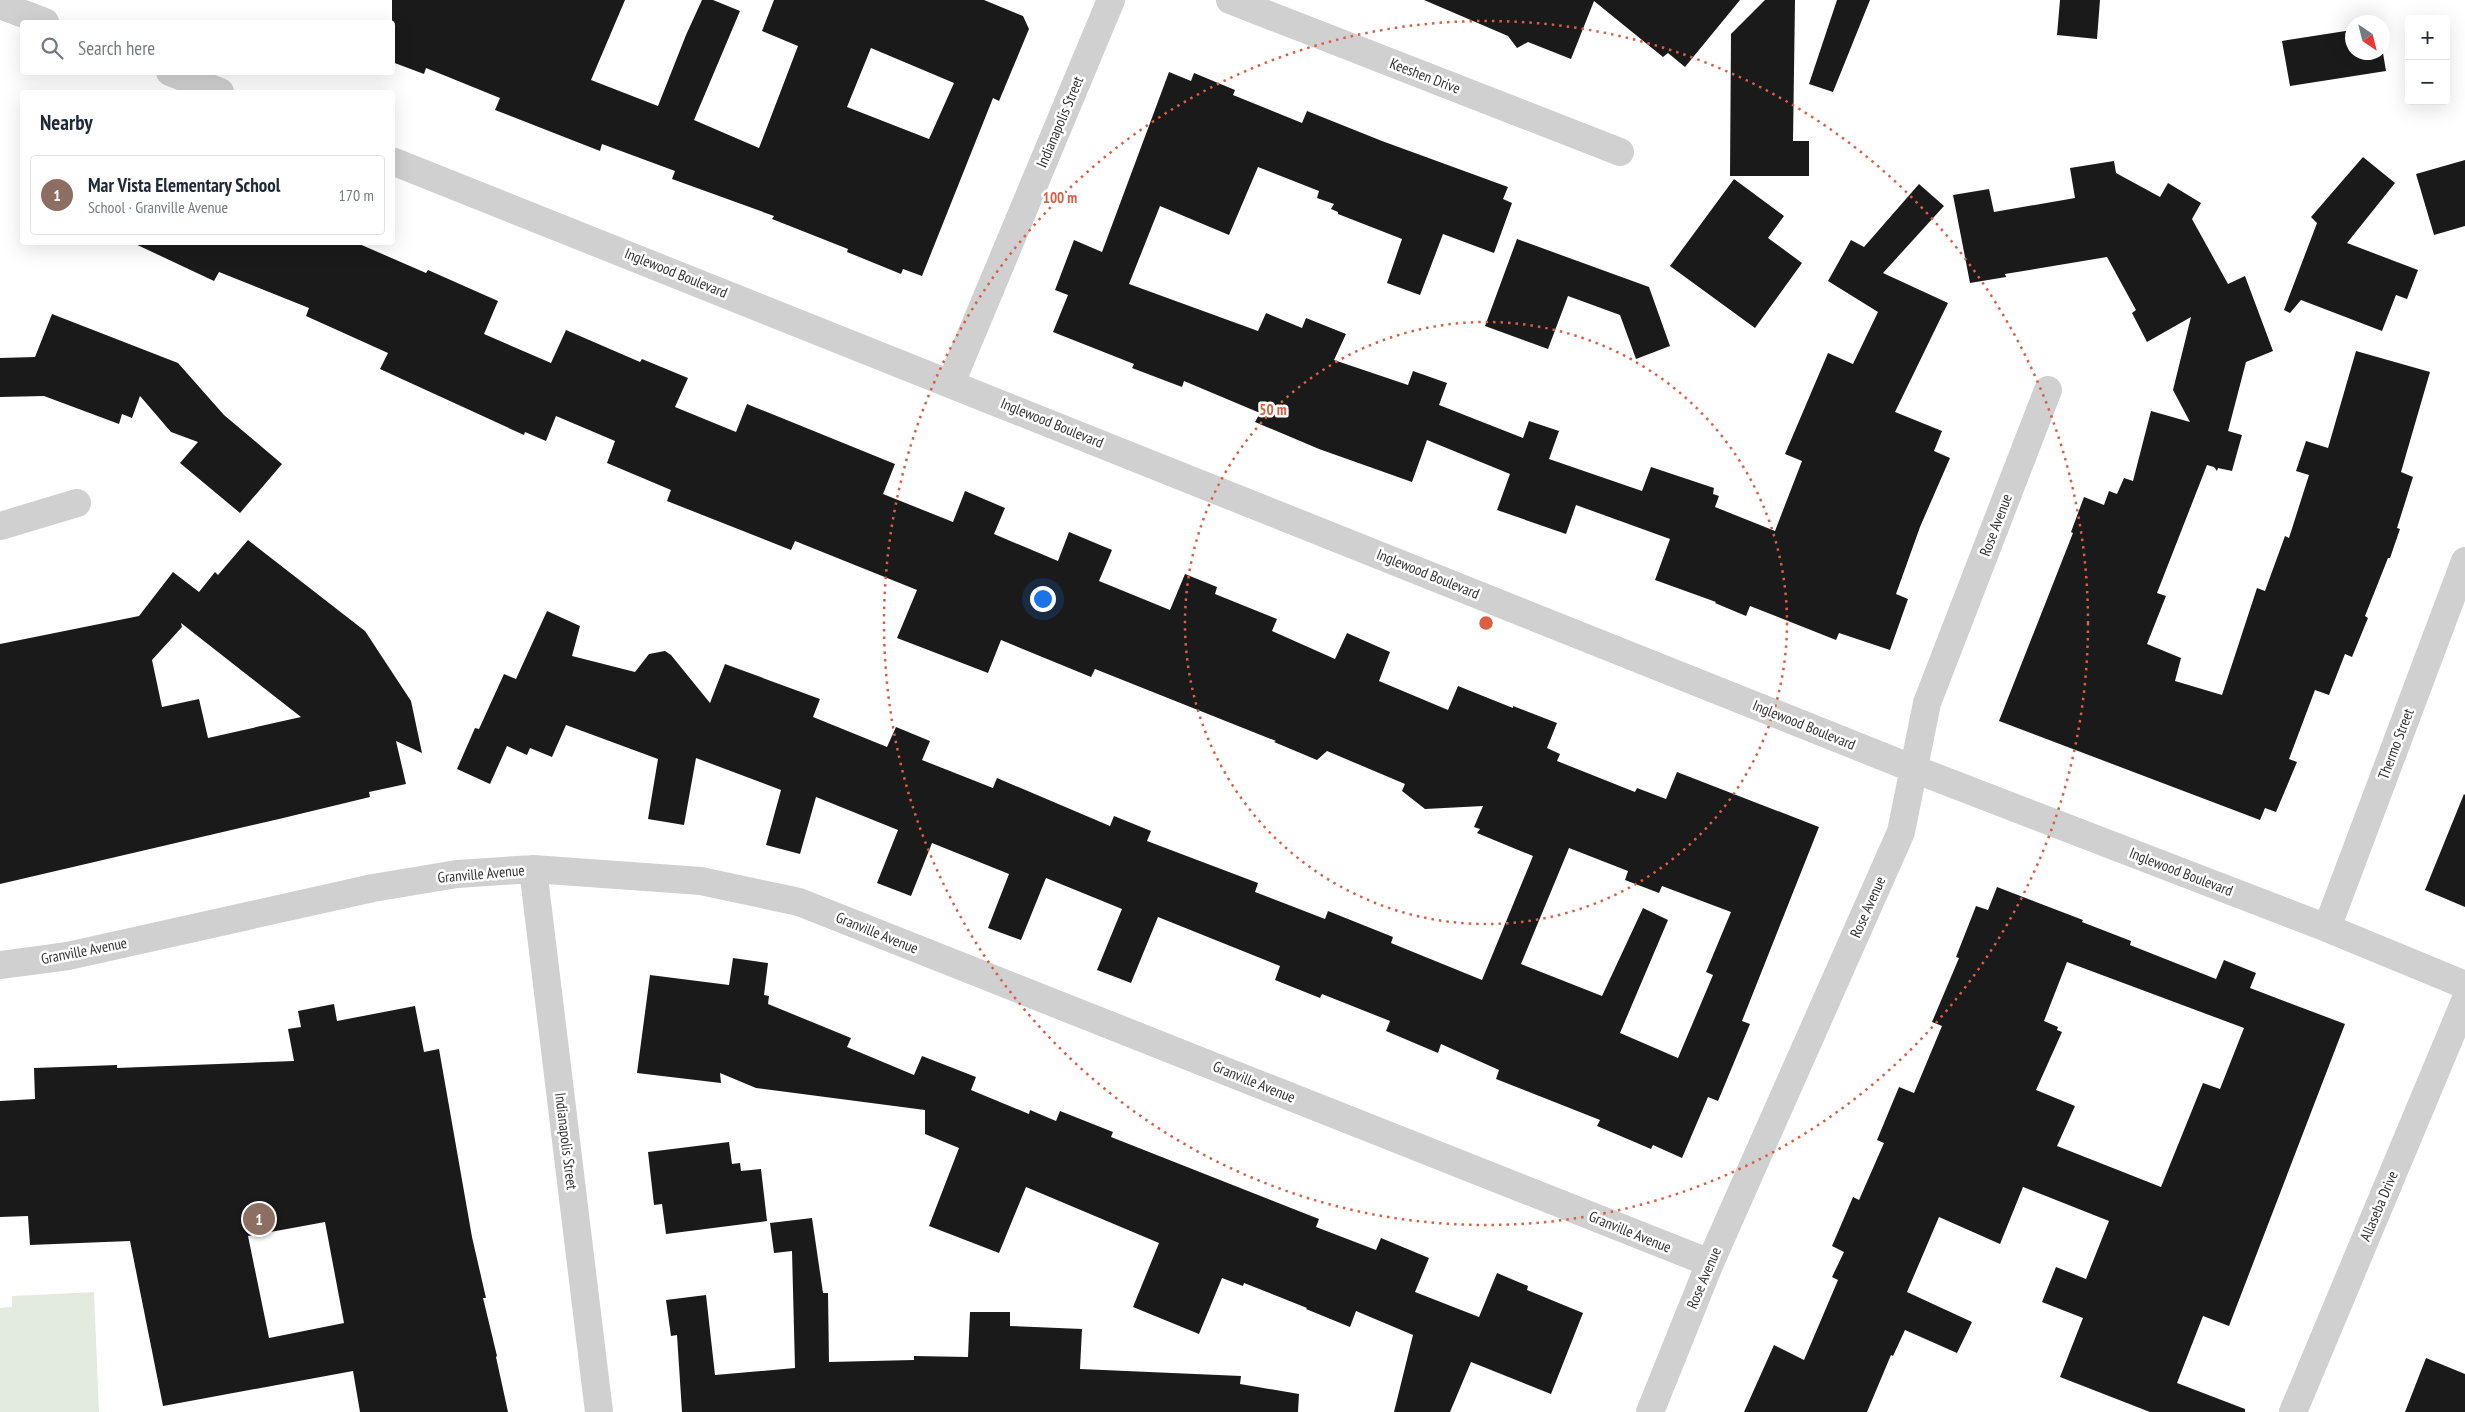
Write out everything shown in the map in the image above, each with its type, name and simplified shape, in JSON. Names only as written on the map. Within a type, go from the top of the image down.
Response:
[{"type":"street","name":"Indianapolis Street","points":[[951,383],[1111,0]]},
{"type":"street","name":"Keeshen Drive","points":[[1230,0],[1620,152]]},
{"type":"street","points":[[0,5],[39,20]]},
{"type":"street","points":[[178,75],[215,90]]},
{"type":"street","name":"Inglewood Boulevard","points":[[395,162],[1914,769],[2327,928],[2465,985]]},
{"type":"street","name":"Rose Avenue","points":[[1650,1412],[1710,1263],[1901,832],[1927,703],[2048,390]]},
{"type":"street","points":[[0,526],[77,503]]},
{"type":"street","name":"Thermo Street","points":[[2327,928],[2465,561]]},
{"type":"street","name":"Indianapolis Street","points":[[533,869],[599,1412]]},
{"type":"street","name":"Granville Avenue","points":[[0,965],[68,956],[373,888],[457,874],[533,869],[701,880],[799,902],[1710,1263]]},
{"type":"street","name":"Allaseba Drive","points":[[2293,1412],[2465,1001]]},
{"type":"shaded area","points":[[94,1292],[99,1412],[0,1412],[0,1308],[12,1307],[12,1296]]},
{"type":"building","points":[[392,0],[625,0],[591,80],[658,106],[702,0],[713,0],[740,11],[694,120],[759,148],[798,46],[762,31],[774,0],[984,0],[1023,16],[1029,29],[999,101],[993,98],[922,276],[903,269],[901,274],[847,252],[848,249],[772,219],[774,216],[672,179],[675,171],[602,144],[600,151],[495,110],[500,98],[426,68],[424,74],[395,63],[395,20],[392,20]],"holes":[[[871,48],[954,83],[929,139],[847,107]]]},
{"type":"building","points":[[1424,0],[1740,0],[1685,67],[1668,53],[1663,57],[1594,1],[1571,59],[1528,42],[1517,48],[1508,36]]},
{"type":"building","points":[[1765,0],[1795,0],[1793,141],[1809,141],[1809,176],[1730,176],[1731,34]]},
{"type":"building","points":[[1837,0],[1870,0],[1833,92],[1809,84]]},
{"type":"building","points":[[2060,0],[2100,0],[2097,39],[2057,35]]},
{"type":"building","points":[[2345,31],[2345,60],[2384,60],[2386,71],[2290,86],[2282,41]]},
{"type":"building","points":[[1169,72],[1191,81],[1194,73],[1235,90],[1233,95],[1302,123],[1307,111],[1382,141],[1508,187],[1503,199],[1512,203],[1494,253],[1443,234],[1420,295],[1387,283],[1402,239],[1338,214],[1338,212],[1331,209],[1334,204],[1317,198],[1319,191],[1258,167],[1229,235],[1160,206],[1129,284],[1258,331],[1266,313],[1302,328],[1306,318],[1346,334],[1334,360],[1408,385],[1413,371],[1447,383],[1439,405],[1523,438],[1529,421],[1559,431],[1549,459],[1642,491],[1651,467],[1714,488],[1713,494],[1719,496],[1715,507],[1775,531],[1802,461],[1785,454],[1828,353],[1853,364],[1878,312],[1828,281],[1851,240],[1864,247],[1919,184],[1944,206],[1883,273],[1948,303],[1895,412],[1942,431],[1934,451],[1950,458],[1920,527],[1896,594],[1908,599],[1890,650],[1839,633],[1836,640],[1750,606],[1746,616],[1716,602],[1655,580],[1670,539],[1576,505],[1566,534],[1497,510],[1510,474],[1427,440],[1412,482],[1319,449],[1255,422],[1260,413],[1184,381],[1182,387],[1132,368],[1134,364],[1053,332],[1068,295],[1055,290],[1074,240],[1102,252]]},
{"type":"building","points":[[2363,157],[2395,183],[2347,243],[2418,270],[2407,299],[2396,295],[2382,331],[2301,300],[2290,313],[2284,310],[2317,223],[2311,217]]},
{"type":"building","points":[[2465,160],[2465,226],[2434,235],[2416,174]]},
{"type":"building","points":[[2114,161],[2116,173],[2160,197],[2168,183],[2201,203],[2192,219],[2228,284],[2245,276],[2273,351],[2246,362],[2228,431],[2242,435],[2232,471],[2218,468],[2217,471],[2214,467],[2207,465],[2157,593],[2166,596],[2147,644],[2181,658],[2175,681],[2222,695],[2257,588],[2265,591],[2285,536],[2289,538],[2309,475],[2296,471],[2306,441],[2328,448],[2356,351],[2430,372],[2401,472],[2413,477],[2397,528],[2400,529],[2390,558],[2388,558],[2365,616],[2368,618],[2352,657],[2345,654],[2329,695],[2315,690],[2289,759],[2297,762],[2276,812],[2265,808],[2260,820],[1999,721],[2073,533],[2071,532],[2084,497],[2104,505],[2109,491],[2117,494],[2124,478],[2133,481],[2151,411],[2190,422],[2173,390],[2191,317],[2147,342],[2132,313],[2136,310],[2107,257],[2005,274],[2006,277],[1970,283],[1953,195],[1989,189],[1994,212],[2075,198],[2070,168]]},
{"type":"building","points":[[1734,179],[1784,216],[1768,238],[1802,263],[1755,328],[1670,266]]},
{"type":"building","points":[[1517,239],[1649,287],[1670,346],[1636,359],[1620,315],[1568,296],[1548,349],[1485,326]]},
{"type":"building","points":[[137,245],[362,245],[426,273],[428,270],[498,301],[484,334],[551,363],[566,330],[640,362],[642,359],[688,378],[675,407],[736,432],[747,404],[895,464],[883,494],[953,522],[965,491],[1005,508],[994,534],[1058,561],[1069,532],[1112,550],[1099,581],[1170,610],[1185,574],[1217,587],[1215,594],[1277,619],[1272,631],[1335,659],[1347,633],[1390,652],[1379,681],[1448,710],[1458,686],[1557,723],[1547,748],[1560,754],[1557,761],[1635,792],[1637,788],[1666,799],[1677,772],[1819,827],[1742,1021],[1750,1024],[1718,1101],[1708,1097],[1682,1158],[1653,1145],[1651,1149],[1597,1126],[1600,1120],[1496,1079],[1499,1070],[1441,1044],[1438,1053],[1386,1031],[1390,1021],[1322,994],[1320,998],[1275,980],[1280,966],[1158,917],[1131,983],[1097,970],[1122,909],[1046,878],[1021,940],[988,928],[1009,874],[932,843],[911,896],[877,883],[898,830],[816,797],[800,854],[766,845],[781,790],[696,758],[684,825],[648,819],[658,759],[566,725],[552,757],[530,748],[527,755],[507,746],[490,784],[457,769],[475,728],[479,729],[504,674],[516,679],[547,611],[580,626],[572,656],[635,672],[649,654],[665,651],[671,655],[710,703],[725,664],[820,699],[813,717],[887,747],[896,727],[930,741],[922,760],[993,788],[997,778],[1110,826],[1114,816],[1151,831],[1147,841],[1258,883],[1255,892],[1325,919],[1328,911],[1393,937],[1391,943],[1482,980],[1533,856],[1477,833],[1480,829],[1474,827],[1483,806],[1425,809],[1402,791],[1405,784],[1327,751],[1317,760],[1274,742],[1276,741],[1095,669],[1091,677],[1001,640],[988,673],[897,638],[917,590],[795,541],[791,550],[667,501],[671,490],[607,463],[615,441],[556,416],[546,441],[525,432],[524,435],[380,369],[388,353],[306,316],[309,308],[219,272],[214,281]],"holes":[[[1569,848],[1628,871],[1625,880],[1659,893],[1662,886],[1731,912],[1706,972],[1713,975],[1678,1058],[1620,1033],[1668,920],[1643,908],[1602,996],[1521,964]]]},
{"type":"building","points":[[52,314],[178,363],[224,415],[282,464],[240,513],[180,463],[198,442],[171,432],[140,396],[132,418],[122,414],[119,424],[44,396],[0,397],[0,358],[35,357]]},
{"type":"building","points":[[248,540],[365,631],[411,701],[422,753],[396,741],[406,784],[369,792],[370,797],[0,884],[0,644],[139,616],[173,572],[199,592],[215,572],[218,575]],"holes":[[[181,623],[301,717],[208,738],[199,699],[162,707],[152,660],[182,627]]]},
{"type":"building","points":[[2465,795],[2465,907],[2425,890]]},
{"type":"building","points":[[1997,887],[2083,920],[2082,922],[2131,941],[2130,945],[2216,979],[2224,960],[2256,973],[2250,988],[2345,1024],[2229,1326],[2203,1316],[2177,1383],[2245,1409],[2245,1412],[2150,1412],[2060,1377],[2083,1318],[2042,1302],[2056,1267],[2086,1279],[2109,1221],[2023,1187],[2000,1244],[1939,1217],[1907,1292],[1972,1322],[1957,1353],[1905,1330],[1893,1356],[1891,1355],[1867,1412],[1744,1412],[1774,1345],[1804,1360],[1838,1280],[1832,1277],[1844,1252],[1832,1246],[1853,1197],[1859,1200],[1884,1143],[1877,1140],[1899,1087],[1914,1093],[1942,1026],[1932,1022],[1959,958],[1956,957],[1976,906],[1988,910]],"holes":[[[2067,962],[2244,1028],[2220,1089],[2203,1083],[2161,1187],[2057,1146],[2075,1106],[2036,1090],[2062,1032],[2057,1030],[2058,1027],[2044,1021]]]},
{"type":"building","points":[[733,958],[768,963],[764,995],[769,996],[768,1004],[851,1038],[847,1047],[914,1075],[922,1056],[976,1077],[971,1090],[1029,1114],[1030,1110],[1056,1121],[1060,1111],[1113,1132],[1111,1137],[1319,1219],[1316,1227],[1376,1250],[1381,1238],[1429,1258],[1415,1292],[1479,1317],[1497,1273],[1528,1286],[1527,1290],[1583,1313],[1551,1394],[1471,1362],[1450,1412],[1394,1412],[1413,1335],[1356,1311],[1350,1327],[1244,1283],[1243,1286],[1222,1278],[1199,1334],[1133,1307],[1159,1243],[1026,1187],[999,1253],[929,1226],[959,1148],[925,1134],[925,1110],[756,1088],[720,1073],[721,1083],[637,1073],[650,975],[729,985]]},
{"type":"building","points":[[334,1004],[337,1021],[415,1006],[424,1052],[439,1049],[472,1237],[486,1298],[483,1298],[508,1412],[360,1412],[353,1371],[163,1406],[130,1241],[30,1245],[28,1216],[0,1217],[0,1101],[35,1099],[34,1068],[117,1065],[117,1068],[294,1061],[288,1029],[301,1027],[298,1011]],"holes":[[[325,1222],[344,1323],[269,1338],[248,1236]]]},
{"type":"building","points":[[729,1142],[732,1164],[740,1163],[741,1171],[761,1169],[767,1221],[666,1234],[662,1204],[654,1205],[648,1152]]},
{"type":"building","points":[[812,1218],[823,1293],[828,1293],[829,1362],[914,1360],[914,1356],[968,1357],[970,1312],[1010,1312],[1010,1326],[1082,1329],[1080,1369],[1241,1376],[1240,1384],[1299,1394],[1298,1412],[682,1412],[677,1335],[671,1336],[666,1300],[706,1295],[715,1375],[795,1368],[792,1251],[774,1253],[770,1223]]},
{"type":"building","points":[[2426,1358],[2465,1374],[2465,1412],[2405,1412]]},
{"type":"place","name":"Mar Vista Elementary School","points":[[259,1219]]}]
